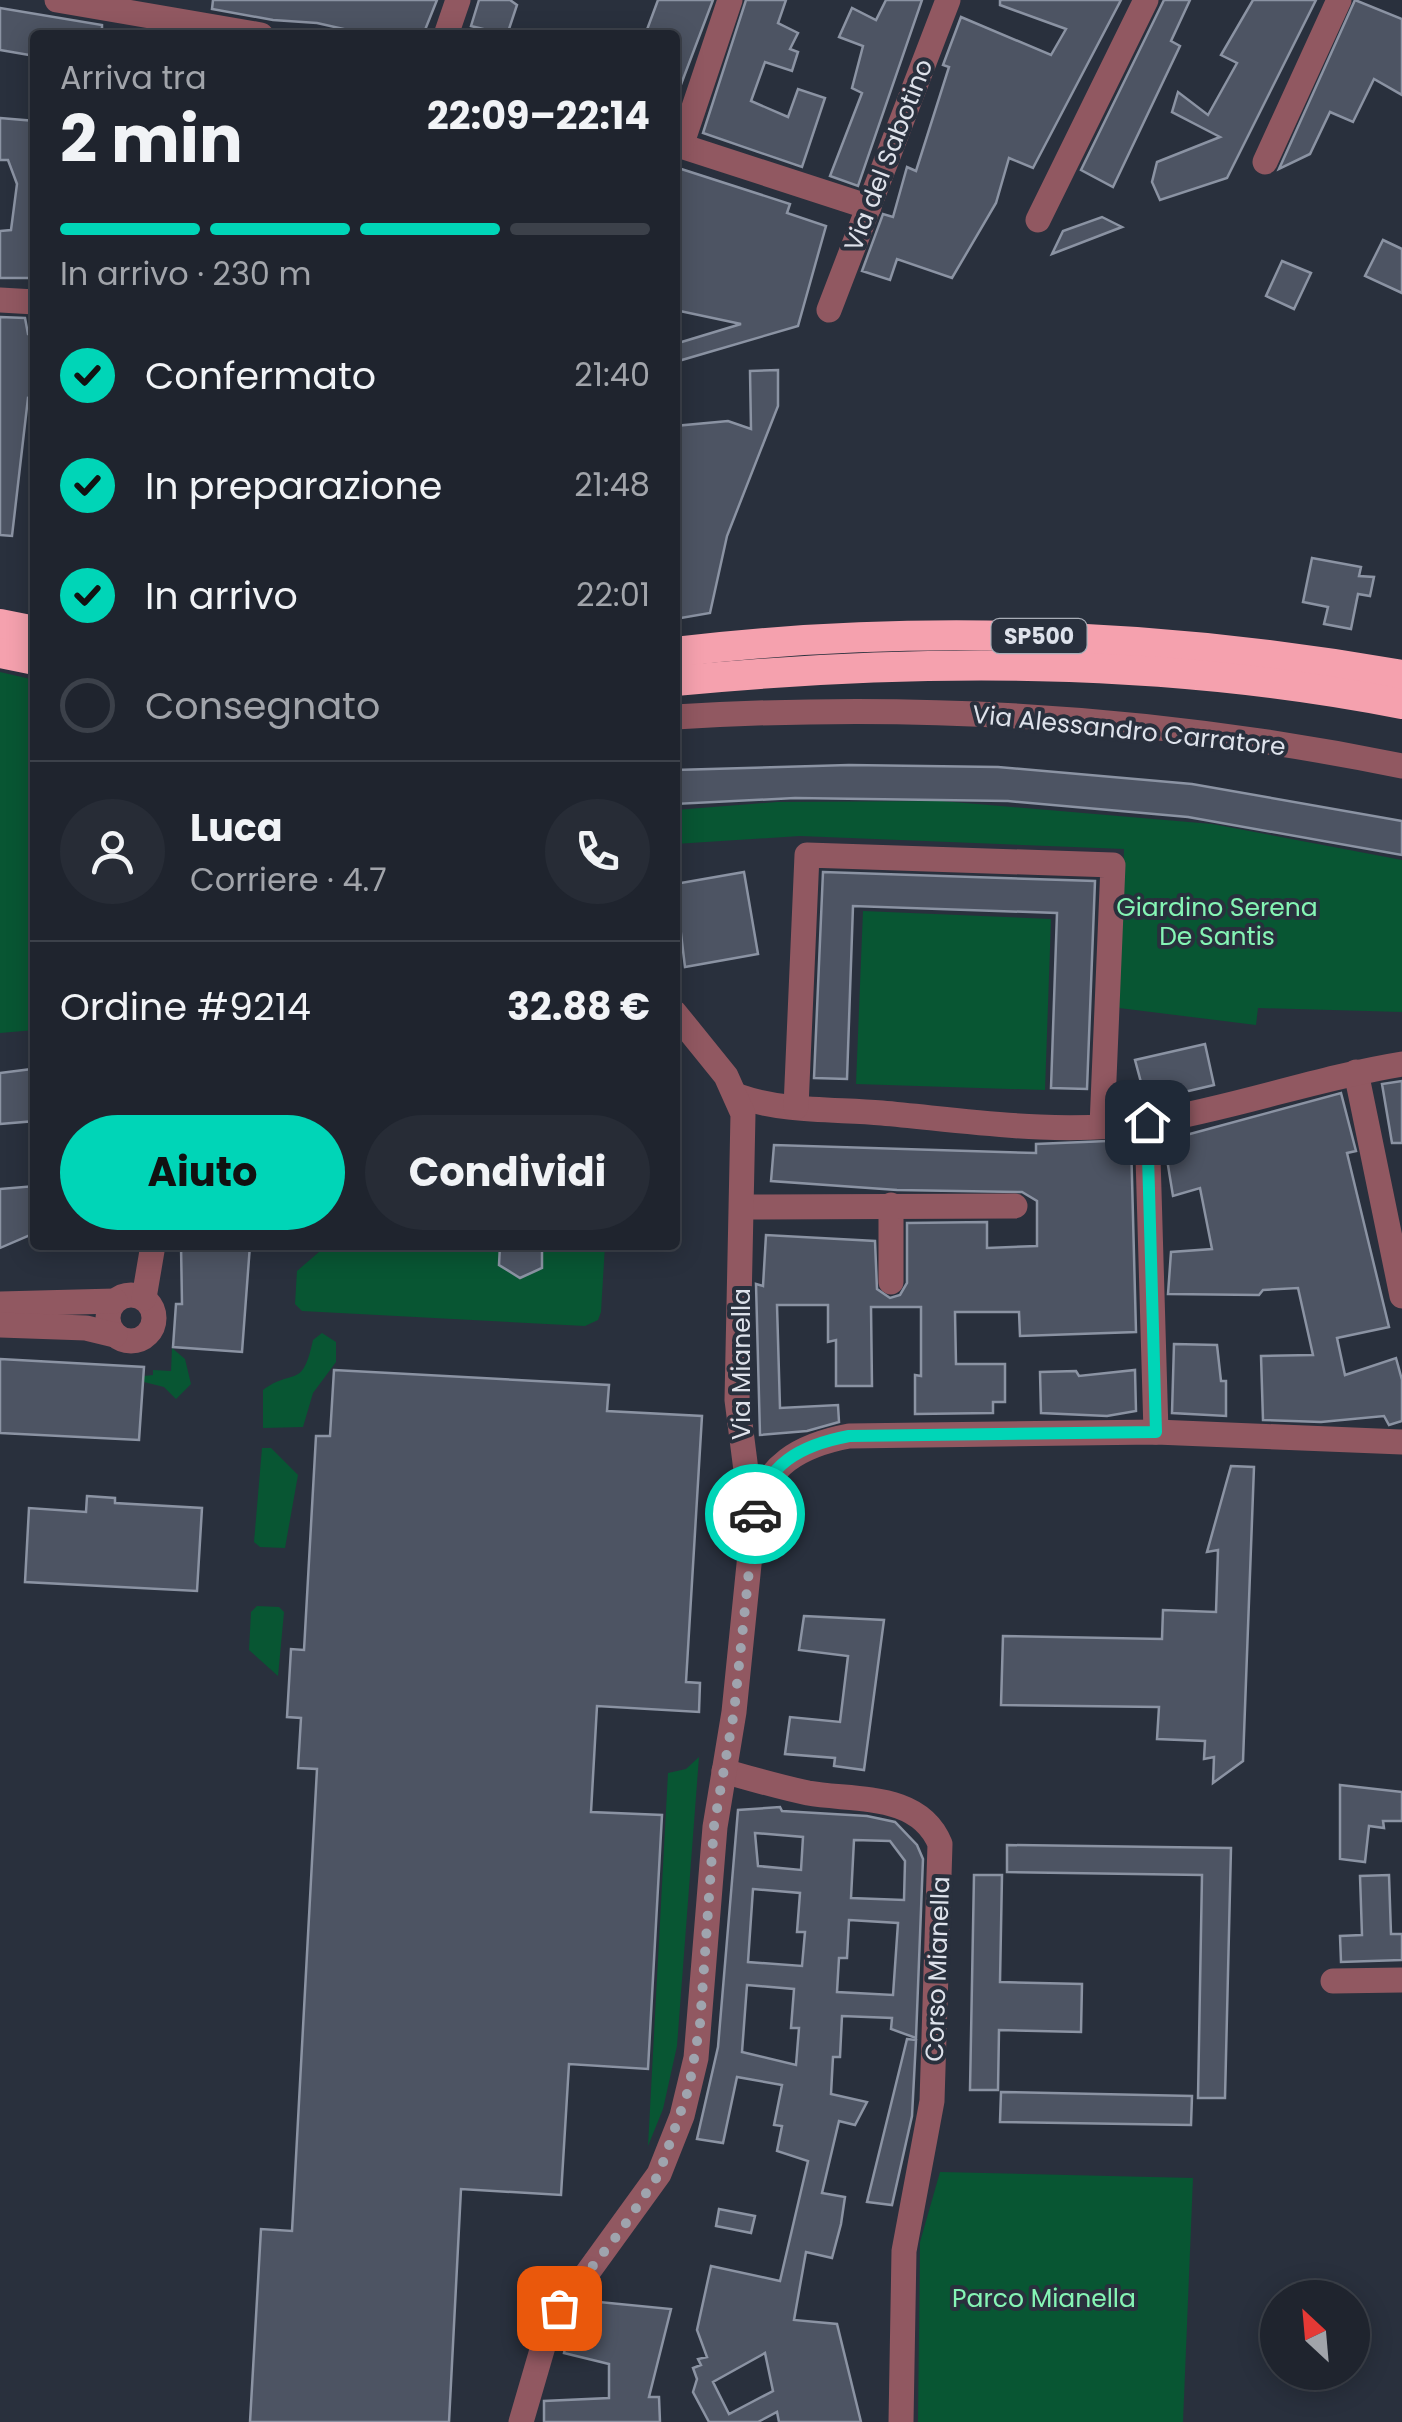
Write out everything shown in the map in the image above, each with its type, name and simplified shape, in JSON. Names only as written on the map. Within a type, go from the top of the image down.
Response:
[{"type":"highway","points":[[0,624],[30,630]]},
{"type":"highway","name":"SP500","points":[[680,652],[843,638],[1054,637],[1266,654],[1402,675]]},
{"type":"highway","points":[[0,653],[30,659]]},
{"type":"highway","name":"SP500","points":[[680,681],[862,667],[1053,666],[1262,682],[1402,704]]},
{"type":"street","points":[[57,0],[117,23],[201,30]]},
{"type":"street","points":[[448,30],[458,0]]},
{"type":"street","points":[[680,139],[730,0]]},
{"type":"street","name":"Via del Sabotino","points":[[829,310],[948,0]]},
{"type":"street","points":[[1038,220],[1146,0]]},
{"type":"street","points":[[1265,162],[1339,0]]},
{"type":"street","points":[[680,146],[868,207]]},
{"type":"street","points":[[0,300],[30,302]]},
{"type":"street","name":"Via Alessandro Carratore","points":[[680,716],[848,712],[1010,715],[1175,730],[1402,766]]},
{"type":"street","points":[[796,1108],[807,855],[1113,865],[1102,1126]]},
{"type":"street","points":[[680,1019],[706,1048],[738,1096],[796,1108],[1013,1125],[1147,1122],[1402,1064]]},
{"type":"street","points":[[1356,1072],[1397,1250],[1402,1296]]},
{"type":"street","name":"Via Mianella","points":[[521,2422],[548,2326],[659,2174],[682,2116],[696,2058],[714,1826],[734,1712],[753,1525],[737,1400],[744,1133],[738,1096]]},
{"type":"street","points":[[1147,1122],[1156,1432]]},
{"type":"street","points":[[891,1205],[892,1282]]},
{"type":"street","points":[[743,1207],[1016,1206]]},
{"type":"street","points":[[0,1325],[86,1328],[129,1341],[148,1333],[154,1318],[144,1298],[152,1250]]},
{"type":"street","points":[[0,1304],[115,1301],[129,1294],[144,1298]]},
{"type":"street","points":[[115,1301],[108,1315],[115,1335]]},
{"type":"street","points":[[753,1525],[760,1490],[784,1461],[824,1441],[849,1436],[1156,1432],[1402,1442]]},
{"type":"street","name":"Corso Mianella","points":[[724,1770],[812,1794],[892,1804],[922,1818],[935,1833],[942,1854],[932,2101],[904,2250],[901,2422]]},
{"type":"street","points":[[1333,1981],[1402,1980]]},
{"type":"green space","points":[[0,672],[30,679],[30,1030],[0,1033]]},
{"type":"green space","name":"Giardino Serena De Santis","points":[[941,801],[1212,824],[1402,860],[1402,1012],[1258,1008],[1256,1025],[1119,1008],[1124,849],[800,836],[680,844],[680,810],[777,802]]},
{"type":"green space","points":[[863,911],[1051,919],[1045,1090],[856,1084]]},
{"type":"green space","points":[[321,1250],[605,1250],[601,1312],[598,1320],[585,1326],[302,1311],[295,1304],[297,1271]]},
{"type":"green space","points":[[322,1333],[336,1342],[336,1362],[313,1393],[303,1427],[263,1428],[263,1390],[301,1372],[313,1340]]},
{"type":"green space","points":[[172,1348],[185,1359],[191,1384],[176,1399],[164,1387],[144,1382],[144,1376],[153,1375],[153,1370],[171,1371]]},
{"type":"green space","points":[[262,1448],[271,1448],[298,1475],[285,1548],[260,1547],[254,1542]]},
{"type":"green space","points":[[257,1606],[279,1607],[284,1612],[278,1676],[249,1650],[251,1612]]},
{"type":"green space","points":[[699,1757],[677,2046],[663,2109],[648,2146],[668,1773],[686,1769]]},
{"type":"green space","name":"Parco Mianella","points":[[940,2172],[1193,2178],[1183,2422],[918,2422],[920,2242]]},
{"type":"building","points":[[213,0],[437,0],[425,30],[348,30],[212,9]]},
{"type":"building","points":[[479,0],[510,0],[517,5],[509,30],[471,26]]},
{"type":"building","points":[[658,0],[713,0],[680,87],[680,30],[647,30]]},
{"type":"building","points":[[746,0],[786,0],[778,23],[798,33],[790,49],[798,52],[792,71],[765,62],[751,101],[788,117],[798,89],[825,98],[802,167],[703,133]]},
{"type":"building","points":[[886,0],[922,0],[858,186],[830,176],[862,93],[852,88],[863,46],[839,37],[852,8],[876,20]]},
{"type":"building","points":[[1000,0],[1121,0],[1033,168],[1009,158],[996,203],[952,278],[897,259],[890,280],[862,271],[883,214],[893,217],[907,167],[916,171],[949,67],[943,65],[961,17],[1051,55],[1066,29],[1000,5]]},
{"type":"building","points":[[1164,0],[1190,0],[1171,41],[1180,46],[1113,187],[1081,170]]},
{"type":"building","points":[[1253,0],[1316,0],[1227,178],[1160,200],[1152,182],[1157,162],[1220,137],[1172,112],[1178,92],[1208,115],[1237,63],[1221,55]]},
{"type":"building","points":[[1355,0],[1402,19],[1402,95],[1374,79],[1353,122],[1330,112],[1310,154],[1279,169]]},
{"type":"building","points":[[0,8],[102,25],[102,30],[30,30],[30,55],[0,50]]},
{"type":"building","points":[[0,118],[30,121],[30,278],[0,278],[0,231],[11,230],[17,184],[8,160],[0,160]]},
{"type":"building","points":[[680,169],[790,204],[787,213],[826,226],[798,326],[680,361],[680,342],[741,324],[680,311]]},
{"type":"building","points":[[1102,217],[1122,227],[1052,254],[1063,231]]},
{"type":"building","points":[[1383,240],[1402,249],[1402,293],[1365,276]]},
{"type":"building","points":[[1282,261],[1311,273],[1294,309],[1266,296]]},
{"type":"building","points":[[0,317],[25,318],[30,334],[30,398],[12,536],[0,535]]},
{"type":"building","points":[[778,370],[778,406],[727,536],[710,613],[680,618],[680,426],[728,421],[751,429],[750,371]]},
{"type":"building","points":[[1312,558],[1361,567],[1359,576],[1374,577],[1370,596],[1358,594],[1351,629],[1324,624],[1328,607],[1303,602]]},
{"type":"building","points":[[849,765],[998,767],[1192,784],[1402,821],[1402,855],[1188,817],[1008,801],[795,798],[680,804],[680,770]]},
{"type":"building","points":[[744,872],[758,954],[685,967],[680,883]]},
{"type":"building","points":[[823,872],[1095,881],[1087,1089],[1051,1088],[1057,913],[853,906],[847,1079],[814,1078]]},
{"type":"building","points":[[1205,1044],[1214,1085],[1146,1101],[1135,1060]]},
{"type":"building","points":[[30,1069],[30,1121],[0,1124],[0,1073]]},
{"type":"building","points":[[1402,1081],[1402,1143],[1392,1143],[1382,1084]]},
{"type":"building","points":[[1341,1093],[1356,1151],[1347,1153],[1389,1327],[1337,1338],[1345,1375],[1396,1358],[1402,1380],[1402,1421],[1389,1425],[1384,1416],[1321,1422],[1263,1420],[1261,1356],[1313,1355],[1298,1288],[1263,1290],[1259,1295],[1168,1294],[1171,1252],[1212,1249],[1200,1188],[1173,1196],[1164,1141]]},
{"type":"building","points":[[1131,1140],[1136,1332],[1020,1336],[1019,1312],[955,1312],[956,1364],[1005,1364],[1005,1402],[993,1402],[993,1413],[915,1414],[915,1375],[921,1376],[921,1307],[871,1307],[872,1386],[836,1386],[836,1340],[828,1342],[828,1305],[777,1305],[780,1408],[838,1405],[839,1422],[807,1431],[760,1435],[756,1284],[763,1286],[766,1235],[875,1241],[877,1289],[890,1298],[900,1295],[907,1283],[907,1223],[987,1222],[987,1248],[1037,1246],[1037,1201],[1022,1192],[897,1190],[771,1181],[774,1145],[1036,1153],[1036,1144]]},
{"type":"building","points":[[30,1186],[30,1235],[0,1248],[0,1189]]},
{"type":"building","points":[[181,1250],[250,1250],[242,1352],[173,1347],[176,1304],[182,1304]]},
{"type":"building","points":[[500,1250],[542,1250],[542,1268],[520,1278],[499,1265]]},
{"type":"building","points":[[1174,1344],[1217,1345],[1221,1381],[1226,1381],[1226,1416],[1172,1413]]},
{"type":"building","points":[[0,1359],[144,1367],[139,1440],[0,1433]]},
{"type":"building","points":[[334,1370],[609,1385],[607,1411],[702,1416],[686,1682],[700,1683],[699,1712],[597,1706],[591,1812],[662,1815],[648,2069],[569,2064],[561,2195],[461,2189],[449,2422],[250,2422],[261,2229],[292,2231],[317,1769],[298,1768],[301,1718],[287,1717],[291,1649],[304,1650],[316,1436],[330,1436]]},
{"type":"building","points":[[1135,1370],[1136,1411],[1107,1416],[1041,1413],[1040,1372],[1076,1371],[1079,1376]]},
{"type":"building","points":[[1231,1466],[1254,1467],[1243,1761],[1213,1783],[1214,1757],[1204,1759],[1205,1741],[1157,1739],[1159,1707],[1001,1705],[1003,1636],[1162,1639],[1163,1610],[1216,1612],[1218,1550],[1207,1552]]},
{"type":"building","points":[[87,1496],[115,1498],[115,1503],[202,1508],[197,1591],[25,1582],[29,1508],[86,1512]]},
{"type":"building","points":[[804,1616],[884,1620],[864,1770],[834,1766],[835,1758],[785,1754],[790,1717],[840,1722],[848,1656],[799,1650]]},
{"type":"building","points":[[1340,1785],[1402,1792],[1402,1821],[1383,1821],[1384,1828],[1369,1826],[1365,1862],[1340,1859]]},
{"type":"building","points":[[780,1807],[782,1811],[867,1816],[895,1822],[917,1845],[923,1859],[916,2038],[891,2029],[892,2018],[842,2016],[840,2057],[833,2057],[831,2094],[867,2102],[855,2125],[839,2121],[822,2193],[845,2197],[841,2224],[832,2258],[806,2252],[794,2320],[837,2324],[861,2422],[779,2422],[777,2412],[758,2422],[709,2422],[693,2392],[697,2379],[693,2368],[701,2365],[698,2359],[707,2357],[697,2330],[711,2266],[780,2281],[808,2161],[777,2151],[782,2126],[774,2125],[782,2085],[737,2077],[723,2143],[697,2139],[718,2047],[738,1810]],"holes":[[[755,1833],[803,1837],[801,1870],[758,1866]],[[854,1840],[890,1841],[905,1861],[904,1900],[851,1898]],[[753,1889],[800,1893],[797,1932],[805,1932],[802,1966],[748,1962]],[[849,1920],[898,1923],[893,1995],[837,1992],[839,1958],[847,1958]],[[747,1985],[794,1989],[791,2028],[799,2028],[796,2065],[742,2052]],[[765,2353],[773,2391],[729,2414],[713,2382]]]},
{"type":"building","points":[[1007,1845],[1231,1848],[1225,2098],[1198,2098],[1202,1875],[1007,1872]]},
{"type":"building","points":[[974,1875],[1002,1875],[1000,1982],[1082,1984],[1081,2032],[999,2030],[998,2090],[970,2090]]},
{"type":"building","points":[[1389,1875],[1391,1934],[1402,1934],[1402,1960],[1341,1962],[1340,1936],[1362,1935],[1360,1876]]},
{"type":"building","points":[[907,2039],[916,2040],[912,2116],[892,2205],[867,2202]]},
{"type":"building","points":[[1001,2092],[1192,2096],[1191,2125],[1000,2122]]},
{"type":"building","points":[[719,2209],[755,2216],[751,2233],[716,2226]]},
{"type":"building","points":[[599,2302],[671,2309],[649,2397],[659,2397],[660,2422],[544,2422],[544,2401],[609,2398],[609,2364],[564,2353],[569,2330],[591,2335]]},
{"type":"way so far","points":[[559,2308],[620,2232],[659,2174],[689,2088],[700,2024],[714,1826],[734,1712],[755,1514]]},
{"type":"route","points":[[755,1514],[760,1490],[769,1475],[784,1461],[824,1441],[849,1436],[1156,1432],[1147,1122]]}]
